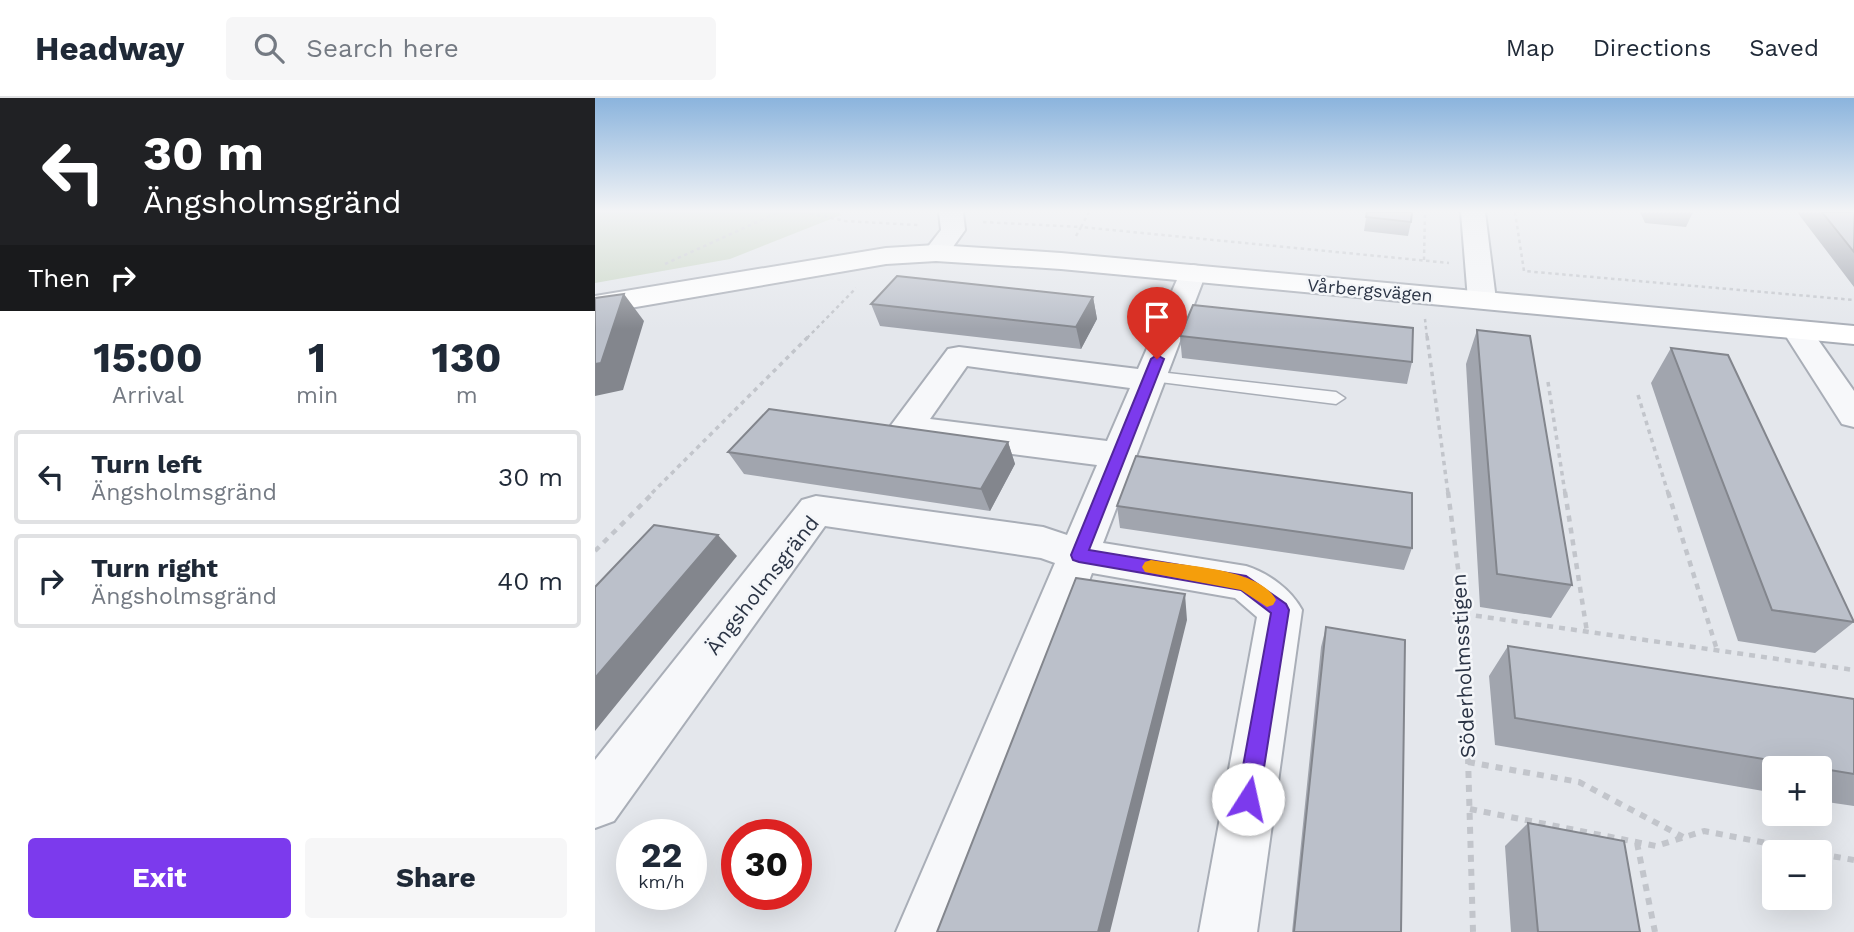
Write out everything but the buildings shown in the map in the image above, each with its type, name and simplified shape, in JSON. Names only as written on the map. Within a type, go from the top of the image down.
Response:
[{"type":"street","points":[[1477,251],[1482,300]]},
{"type":"street","name":"Vårbergsvägen","points":[[595,305],[830,264],[936,253],[1061,261],[1854,335]]},
{"type":"street","points":[[925,932],[1193,273]]},
{"type":"street","points":[[1797,330],[1854,416]]},
{"type":"street","points":[[1119,455],[906,428],[959,356],[1149,378]]},
{"type":"street","name":"Ängsholmsgränd","points":[[595,802],[816,510],[1043,543],[1079,555],[1246,583],[1280,610],[1229,932]]},
{"type":"lane","points":[[1149,378],[1336,398]]},
{"type":"path","points":[[655,268],[693,251]]},
{"type":"path","points":[[1061,261],[1067,251]]},
{"type":"path","points":[[1322,251],[1457,264]]},
{"type":"path","points":[[1424,251],[1424,271]]},
{"type":"path","points":[[1521,251],[1524,271]]},
{"type":"path","points":[[1515,270],[1854,300]]},
{"type":"path","points":[[595,551],[859,286]]},
{"type":"path","name":"Söderholmsstigen","points":[[1425,317],[1464,614],[1473,932]]},
{"type":"path","points":[[1548,382],[1587,632]]},
{"type":"path","points":[[1638,395],[1717,650]]},
{"type":"path","points":[[1464,614],[1854,670]]},
{"type":"path","points":[[1468,762],[1579,782],[1684,838]]},
{"type":"path","points":[[1469,809],[1656,846],[1704,831],[1762,842]]},
{"type":"path","points":[[1637,843],[1655,932]]},
{"type":"path","points":[[1832,856],[1854,860]]},
{"type":"green space","points":[[595,251],[750,251],[730,259],[595,283]]},
{"type":"slow traffic","points":[[1151,567],[1246,583],[1267,600]]},
{"type":"route","points":[[1157,359],[1079,555],[1246,583],[1280,610],[1248,799]]}]
